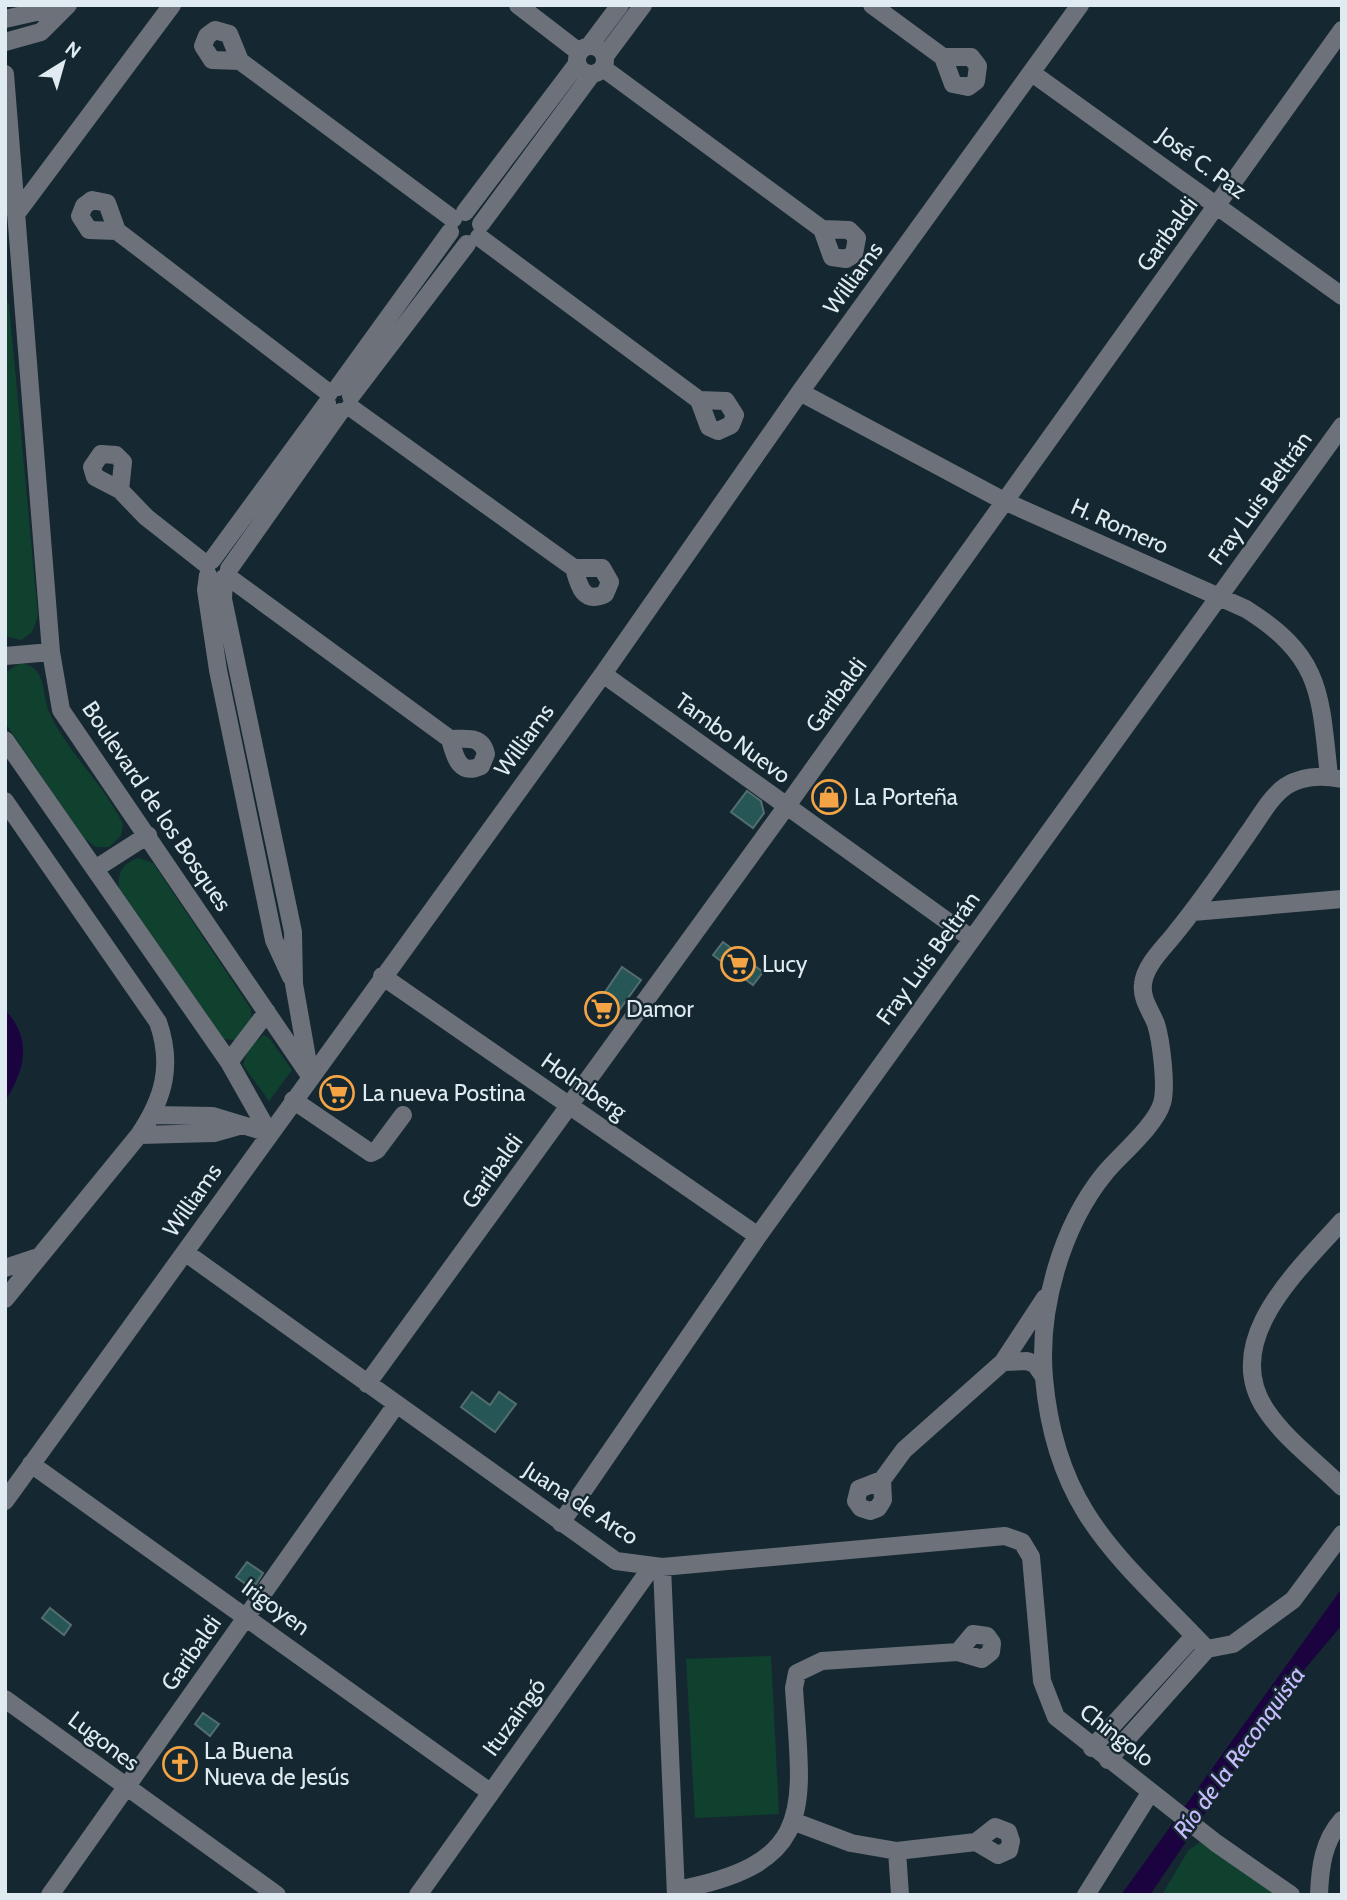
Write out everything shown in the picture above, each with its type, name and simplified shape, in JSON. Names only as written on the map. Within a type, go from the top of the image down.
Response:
[{"type":"street","points":[[5,19],[67,5]]},
{"type":"street","points":[[5,42],[41,32],[67,5]]},
{"type":"street","points":[[12,199],[172,5]]},
{"type":"street","points":[[518,5],[821,229]]},
{"type":"street","points":[[339,400],[476,235],[591,60],[620,5]]},
{"type":"street","points":[[310,1076],[294,984],[293,932],[218,570],[339,400],[456,221],[591,60],[643,5]]},
{"type":"street","points":[[872,5],[943,57]]},
{"type":"street","name":"Williams","points":[[5,1501],[186,1253],[382,976],[603,674],[800,392],[1080,5]]},
{"type":"street","name":"Garibaldi","points":[[367,1384],[786,807],[1342,30]]},
{"type":"street","points":[[240,61],[456,221]]},
{"type":"street","name":"José C. Paz","points":[[1032,73],[1218,204],[1342,296]]},
{"type":"street","name":"Boulevard de los Bosques","points":[[5,74],[12,199],[51,652],[61,710],[310,1076]]},
{"type":"street","points":[[456,221],[475,215],[476,235]]},
{"type":"street","points":[[456,221],[456,241],[476,235]]},
{"type":"street","points":[[117,231],[339,400],[574,568]]},
{"type":"street","points":[[476,235],[699,400]]},
{"type":"street","points":[[5,274],[19,262]]},
{"type":"street","name":"H. Romero","points":[[800,392],[1004,501],[1218,597],[1267,622],[1285,637],[1311,671],[1320,696],[1336,778]]},
{"type":"street","name":"Fray Luis Beltrán","points":[[561,1523],[758,1236],[1342,426]]},
{"type":"street","points":[[120,491],[146,517],[450,739]]},
{"type":"street","points":[[5,656],[51,652]]},
{"type":"street","name":"Tambo Nuevo","points":[[603,674],[972,939]]},
{"type":"street","points":[[5,740],[229,1062],[269,1133]]},
{"type":"street","points":[[882,1480],[904,1450],[932,1422],[1003,1362],[1040,1309],[1085,1202],[1103,1176],[1156,1115],[1162,1103],[1164,1086],[1157,1026],[1143,995],[1147,969],[1193,912],[1277,794],[1306,777],[1336,778]]},
{"type":"street","points":[[5,802],[158,1022],[167,1065],[164,1087],[152,1115],[139,1135],[5,1299]]},
{"type":"street","points":[[95,869],[148,835]]},
{"type":"street","points":[[1193,912],[1342,898]]},
{"type":"street","name":"Holmberg","points":[[382,976],[758,1236]]},
{"type":"street","points":[[229,1062],[267,1012]]},
{"type":"street","points":[[293,1100],[371,1153],[377,1150],[403,1115]]},
{"type":"street","points":[[152,1115],[213,1116],[269,1133]]},
{"type":"street","points":[[139,1135],[214,1133],[242,1125]]},
{"type":"street","points":[[1342,1221],[1266,1313],[1256,1338],[1254,1367],[1259,1394],[1271,1418],[1342,1487]]},
{"type":"street","name":"Juana de Arco","points":[[186,1253],[616,1561],[656,1568],[1005,1536],[1022,1542],[1031,1557],[1042,1681],[1048,1703]]},
{"type":"street","points":[[5,1268],[37,1257]]},
{"type":"street","points":[[1054,1280],[1046,1316],[1044,1377],[1052,1433],[1065,1474],[1084,1513],[1134,1576],[1200,1643],[1233,1644],[1273,1617],[1307,1584],[1342,1534]]},
{"type":"street","points":[[1003,1362],[1027,1361],[1035,1364],[1044,1377]]},
{"type":"street","name":"Garibaldi","points":[[50,1895],[396,1405]]},
{"type":"street","name":"Irigoyen","points":[[31,1464],[490,1792]]},
{"type":"street","points":[[656,1568],[676,1892],[719,1881],[759,1861],[776,1850],[795,1822],[798,1783],[794,1688],[797,1674],[822,1661],[958,1652]]},
{"type":"street","name":"Ituzaingó","points":[[418,1895],[490,1792],[656,1568]]},
{"type":"street","points":[[1092,1748],[1200,1643]]},
{"type":"street","points":[[1108,1760],[1200,1643]]},
{"type":"street","name":"Lugones","points":[[5,1699],[276,1895]]},
{"type":"street","name":"Chingolo","points":[[1048,1703],[1065,1728],[1216,1843],[1291,1895]]},
{"type":"street","points":[[1086,1895],[1156,1797]]},
{"type":"street","points":[[1319,1895],[1324,1854],[1342,1820]]},
{"type":"street","points":[[795,1822],[851,1843],[897,1851],[976,1842]]},
{"type":"street","points":[[897,1851],[900,1895]]},
{"type":"green space","points":[[5,298],[9,305],[38,616],[32,632],[21,640],[5,636]]},
{"type":"green space","points":[[20,663],[29,665],[39,675],[47,706],[58,729],[123,824],[121,836],[109,847],[96,847],[84,838],[5,721],[5,673]]},
{"type":"green space","points":[[139,858],[153,863],[251,1009],[251,1021],[236,1040],[224,1039],[119,888],[122,869]]},
{"type":"green space","points":[[264,1035],[270,1039],[292,1070],[269,1101],[243,1065],[248,1049]]},
{"type":"green space","points":[[771,1656],[779,1814],[695,1818],[686,1659]]},
{"type":"green space","points":[[1200,1842],[1276,1895],[1162,1895],[1188,1851]]},
{"type":"water","points":[[5,1010],[20,1032],[23,1055],[17,1078],[5,1101]]},
{"type":"water","name":"Río de la Reconquista","points":[[1342,1588],[1342,1625],[1293,1683],[1150,1895],[1121,1895]]},
{"type":"building","name":"La Porteña","points":[[824,784],[842,799],[833,810],[815,796]]},
{"type":"building","points":[[747,791],[761,801],[764,813],[753,828],[731,812]]},
{"type":"building","name":"Lucy","points":[[723,942],[763,972],[753,985],[713,955]]},
{"type":"building","points":[[622,967],[641,980],[610,1023],[585,1007],[594,994],[601,998]]},
{"type":"building","points":[[472,1392],[490,1405],[499,1392],[516,1404],[495,1432],[461,1407]]},
{"type":"building","points":[[247,1562],[263,1573],[256,1584],[247,1585],[236,1577]]},
{"type":"building","points":[[50,1608],[71,1625],[64,1635],[42,1618]]},
{"type":"building","points":[[203,1713],[219,1724],[210,1736],[195,1724]]},
{"type":"building","name":"La Buena Nueva de Jesús","points":[[178,1750],[194,1762],[182,1779],[166,1767]]},
{"type":"place","name":"La Porteña","points":[[829,797]]},
{"type":"place","name":"Lucy","points":[[738,964]]},
{"type":"place","name":"Damor","points":[[602,1009]]},
{"type":"place","name":"La nueva Postina","points":[[337,1093]]},
{"type":"place","name":"La Buena Nueva de Jesús","points":[[180,1764]]}]
